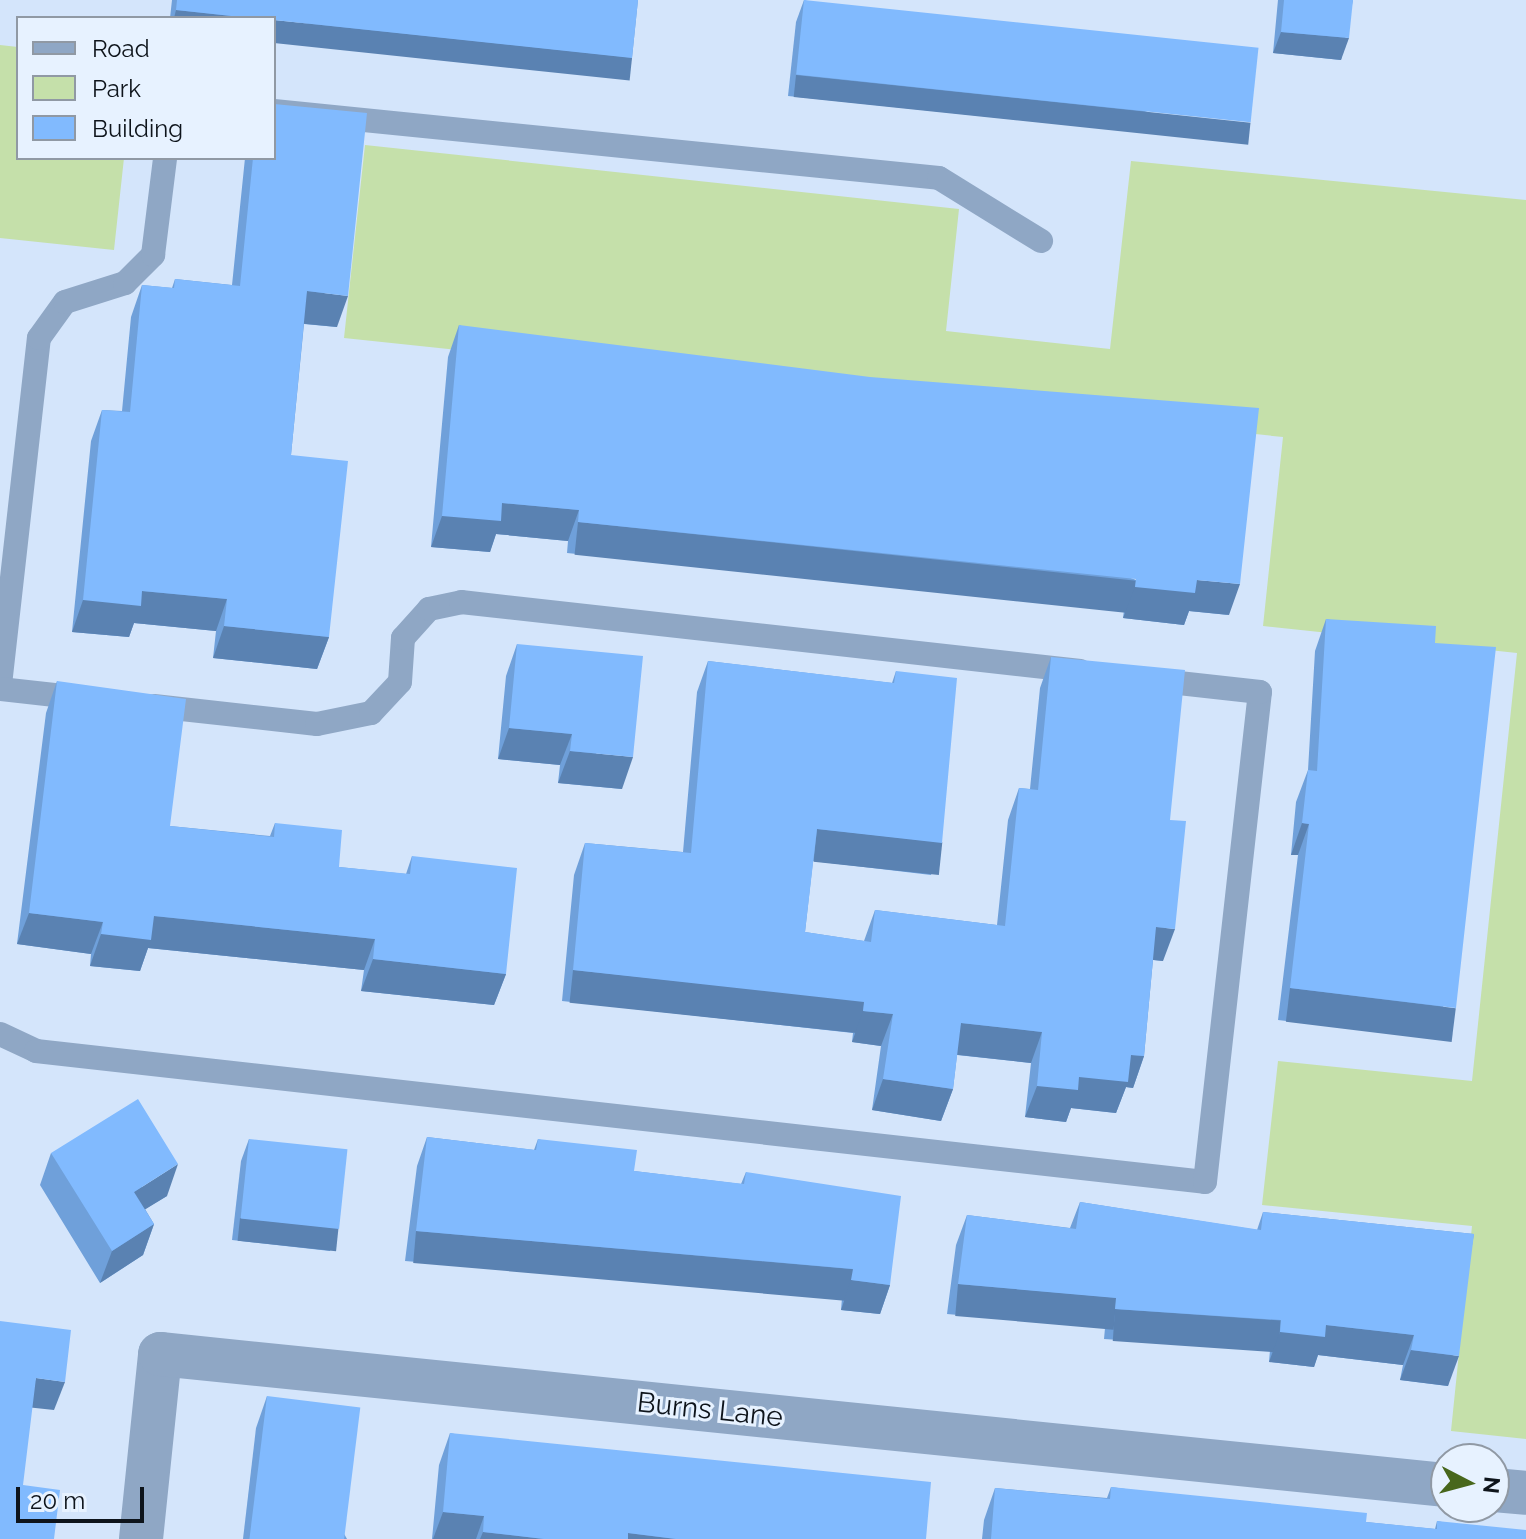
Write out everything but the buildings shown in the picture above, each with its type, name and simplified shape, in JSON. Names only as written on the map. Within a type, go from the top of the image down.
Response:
[{"type":"street","name":"Burns Lane","points":[[141,1539],[160,1354],[1430,1483]]},
{"type":"lane","points":[[276,111],[939,178],[1041,241]]},
{"type":"lane","points":[[0,1034],[36,1051],[1205,1182],[1260,692],[461,602],[429,609],[403,638],[400,682],[371,713],[317,724],[0,687],[39,338],[65,302],[125,283],[153,255],[165,160]]},
{"type":"green space","points":[[0,45],[16,47],[16,160],[124,160],[114,250],[0,238]]},
{"type":"green space","points":[[365,145],[959,209],[946,331],[1110,349],[1131,161],[1526,200],[1526,1439],[1451,1431],[1472,1226],[1262,1205],[1278,1061],[1472,1081],[1517,653],[1263,626],[1283,437],[344,338]]}]
